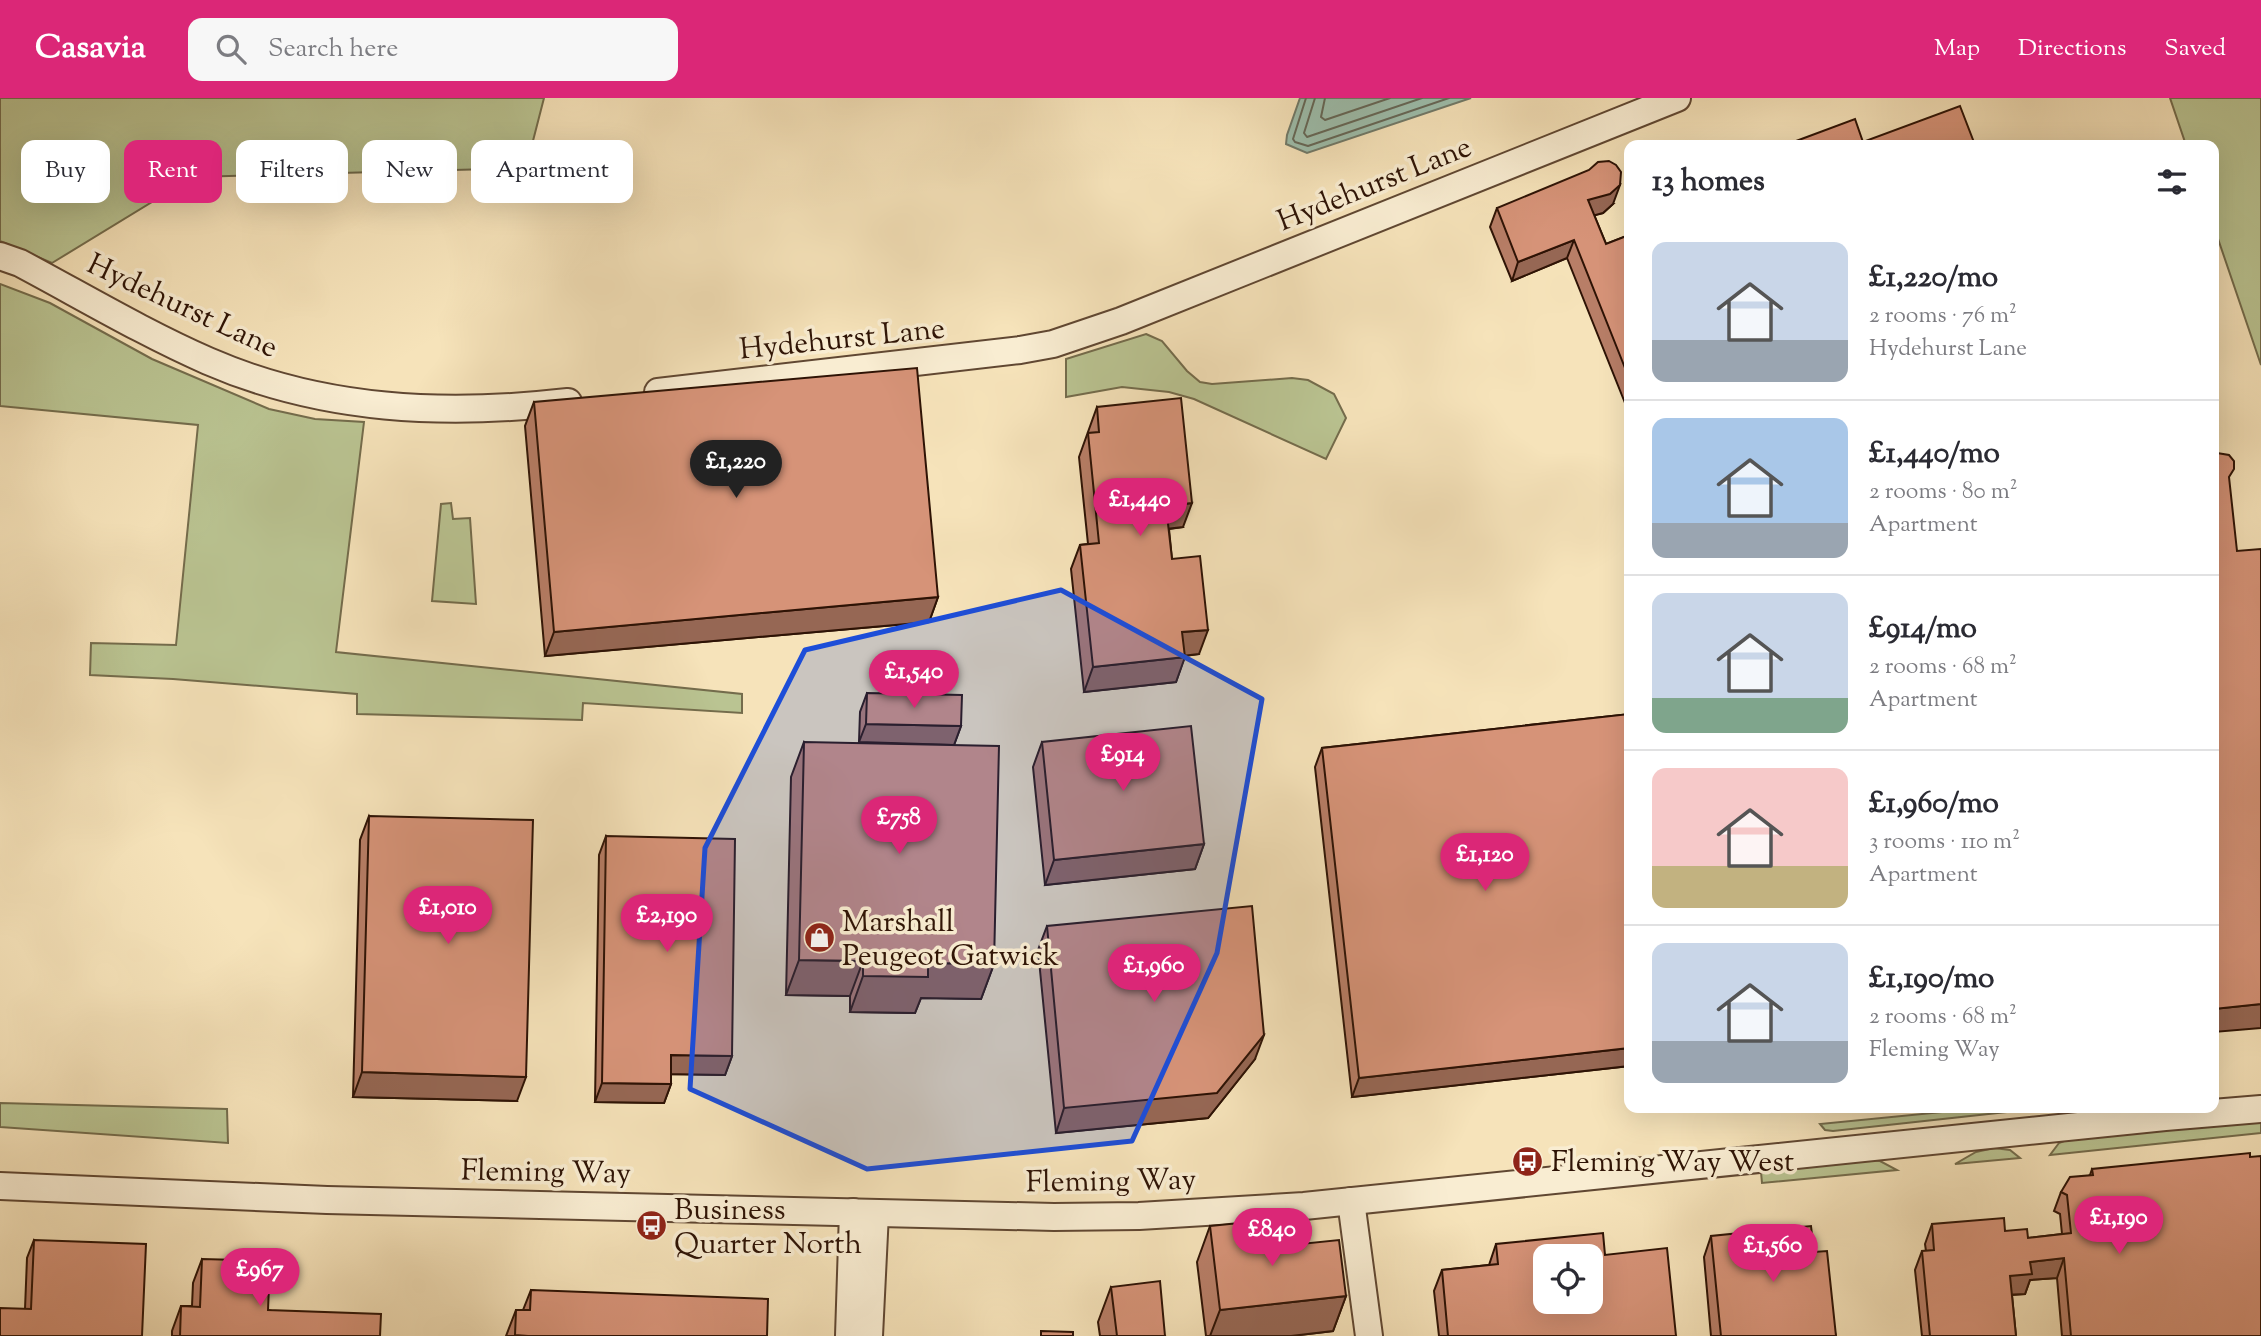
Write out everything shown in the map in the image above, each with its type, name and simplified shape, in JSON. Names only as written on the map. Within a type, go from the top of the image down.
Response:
[{"type":"street","name":"Hydehurst Lane","points":[[634,394],[952,360],[1053,344],[1185,296],[1677,98]]},
{"type":"street","name":"Hydehurst Lane","points":[[0,256],[20,263],[208,361],[256,379],[320,397],[386,407],[443,410],[500,409],[594,399]]},
{"type":"street","name":"Fleming Way","points":[[2219,1112],[2261,1109]]},
{"type":"street","name":"Fleming Way","points":[[0,1186],[327,1200],[1054,1217],[1139,1216],[1351,1201],[2213,1113]]},
{"type":"street","points":[[1351,1201],[1369,1336]]},
{"type":"street","points":[[849,1336],[864,1212]]},
{"type":"street","points":[[864,1212],[869,1336]]},
{"type":"highlighted area","points":[[1061,590],[1262,699],[1217,953],[1132,1141],[867,1169],[690,1089],[705,848],[805,650]]},
{"type":"green space","points":[[0,98],[544,98],[533,140],[471,140],[471,169],[457,170],[457,140],[362,140],[362,172],[348,173],[348,140],[236,140],[236,176],[222,176],[222,140],[124,140],[124,203],[150,203],[52,263],[0,241]]},
{"type":"green space","points":[[2170,98],[2261,98],[2261,365],[2219,242],[2219,140],[2184,140]]},
{"type":"green space","points":[[0,284],[50,303],[152,359],[269,409],[315,419],[364,422],[336,652],[742,694],[742,713],[583,703],[582,720],[357,714],[357,694],[90,675],[91,643],[176,645],[198,425],[0,406]]},
{"type":"green space","points":[[1146,334],[1162,341],[1200,382],[1212,384],[1292,378],[1308,380],[1334,394],[1346,418],[1326,459],[1194,399],[1169,392],[1122,387],[1066,397],[1066,359]]},
{"type":"green space","points":[[451,503],[453,519],[470,518],[476,604],[432,601],[441,504]]},
{"type":"green space","points":[[0,1103],[227,1109],[228,1143],[0,1127]]},
{"type":"green space","points":[[1932,1113],[1998,1113],[1833,1131],[1825,1130],[1820,1124]]},
{"type":"green space","points":[[2261,1119],[2261,1133],[2050,1155],[2059,1143],[2069,1139]]},
{"type":"green space","points":[[1994,1148],[2010,1150],[2020,1158],[1955,1164],[1976,1152]]},
{"type":"green space","points":[[1872,1160],[1897,1170],[1762,1183],[1761,1172]]},
{"type":"water","points":[[1300,98],[1471,98],[1307,153],[1286,144]]},
{"type":"building","points":[[1960,106],[1973,140],[1868,140]]},
{"type":"building","points":[[1855,119],[1862,140],[1799,140]]},
{"type":"building","points":[[1609,161],[1621,172],[1620,185],[1610,194],[1588,200],[1606,244],[1624,237],[1624,365],[1574,240],[1518,262],[1497,208],[1589,170],[1598,162]]},
{"type":"building","points":[[917,368],[938,597],[554,632],[534,402]]},
{"type":"building","points":[[1181,398],[1192,503],[1166,506],[1172,559],[1200,556],[1208,630],[1182,632],[1185,657],[1093,667],[1080,545],[1099,543],[1088,433],[1099,432],[1097,407]]},
{"type":"building","points":[[2219,453],[2229,455],[2234,461],[2234,469],[2229,477],[2237,551],[2261,549],[2261,1004],[2219,1008]]},
{"type":"building","points":[[867,693],[962,695],[961,726],[866,724]]},
{"type":"building","points":[[1624,715],[1624,1049],[1359,1078],[1322,748]]},
{"type":"building","points":[[1191,726],[1204,844],[1054,860],[1042,742]]},
{"type":"building","points":[[804,742],[999,746],[994,964],[928,963],[928,977],[863,976],[863,961],[799,960]]},
{"type":"building","points":[[369,816],[533,820],[526,1077],[362,1072]]},
{"type":"building","points":[[606,836],[735,839],[732,1056],[671,1055],[671,1084],[602,1083]]},
{"type":"building","points":[[1252,906],[1264,1035],[1217,1093],[1064,1108],[1047,926]]},
{"type":"building","points":[[2250,1153],[2250,1157],[2261,1156],[2261,1336],[2071,1336],[2064,1258],[2030,1262],[2032,1274],[2010,1276],[2016,1336],[1930,1336],[1922,1251],[1934,1250],[1932,1224],[2004,1218],[2005,1231],[2027,1229],[2028,1238],[2071,1233],[2067,1195],[2061,1192],[2070,1177],[2093,1175],[2092,1169]]},
{"type":"building","points":[[1269,1220],[1272,1247],[1339,1240],[1346,1296],[1220,1310],[1210,1226]]},
{"type":"building","points":[[1811,1226],[1814,1252],[1827,1251],[1836,1336],[1721,1336],[1711,1236]]},
{"type":"building","points":[[1603,1233],[1605,1255],[1667,1248],[1676,1336],[1448,1336],[1442,1270],[1498,1264],[1496,1244]]},
{"type":"building","points":[[34,1240],[146,1244],[142,1336],[0,1336],[0,1308],[31,1309]]},
{"type":"building","points":[[202,1259],[270,1261],[268,1310],[381,1314],[380,1336],[180,1336],[181,1306],[200,1307]]},
{"type":"building","points":[[1160,1281],[1165,1336],[1117,1336],[1111,1287]]},
{"type":"building","points":[[531,1290],[768,1299],[767,1336],[515,1335],[516,1310],[530,1310]]},
{"type":"building","points":[[1041,1331],[1073,1332],[1073,1336],[1041,1336]]},
{"type":"place","name":"Marshall Peugeot Gatwick","points":[[819,938]]},
{"type":"place","name":"Fleming Way West","points":[[1528,1161]]},
{"type":"place","name":"Business Quarter North","points":[[651,1226]]}]
